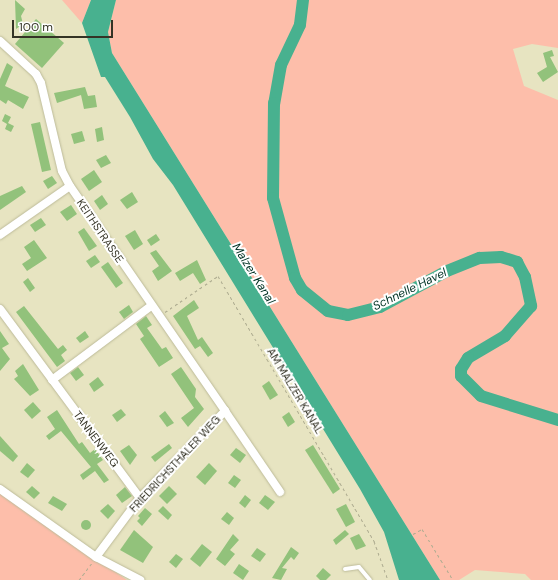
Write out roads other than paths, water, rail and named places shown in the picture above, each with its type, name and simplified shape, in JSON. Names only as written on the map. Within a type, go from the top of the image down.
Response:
[{"type":"street","name":"KEITHSTRASSE","points":[[0,41],[36,74],[41,83],[62,171],[70,186],[158,317],[225,411]]},
{"type":"street","points":[[0,235],[70,186]]},
{"type":"street","points":[[52,380],[151,306]]},
{"type":"street","name":"TANNENWEG","points":[[0,309],[140,498]]},
{"type":"street","name":"FRIEDRICHSTHALER WEG","points":[[96,557],[140,498],[225,411],[280,492]]},
{"type":"street","points":[[0,489],[96,557],[140,580]]},
{"type":"lane","points":[[345,569],[359,566],[370,580]]},
{"type":"waterway","name":"Schnelle Havel","points":[[303,0],[300,25],[281,65],[274,103],[273,198],[295,278],[302,290],[328,311],[348,315],[380,307],[447,271],[480,258],[501,257],[517,262],[525,277],[531,306],[505,336],[468,358],[461,369],[461,376],[481,396],[558,420]]},
{"type":"water label","name":"Malzer Kanal","points":[[253,274]]}]
